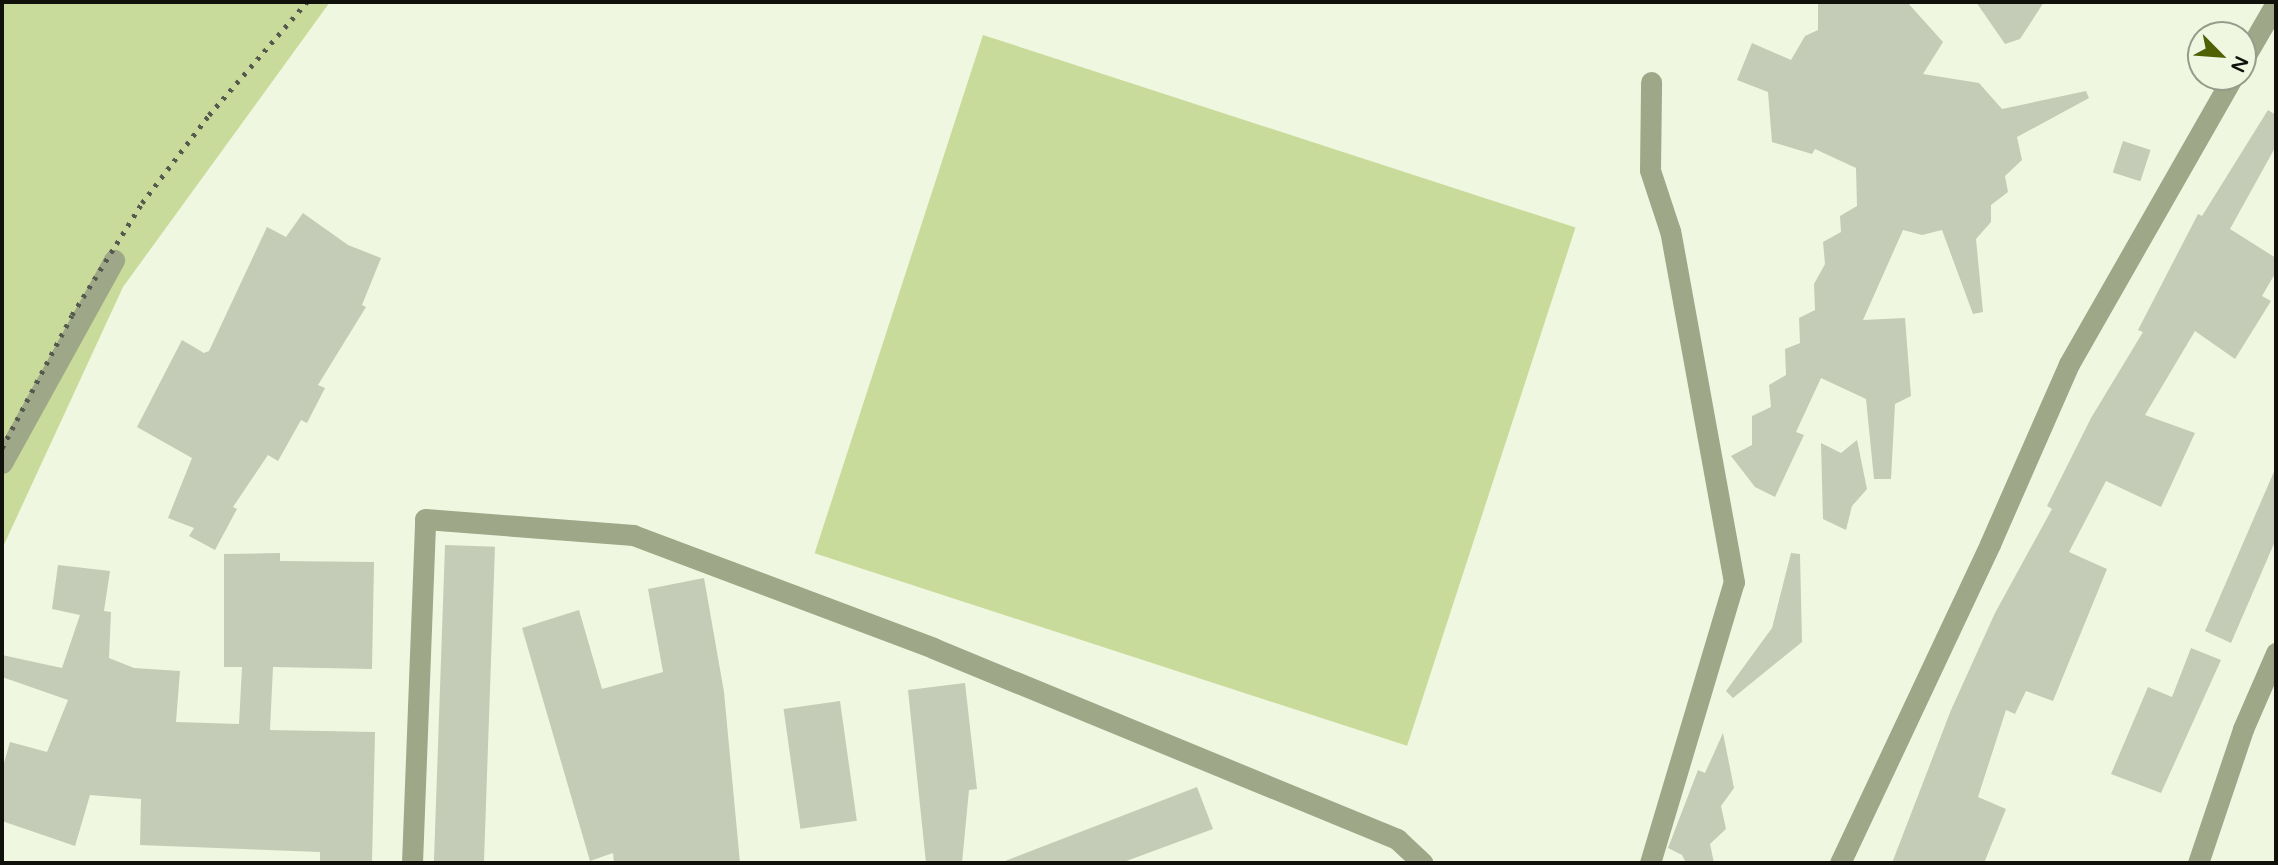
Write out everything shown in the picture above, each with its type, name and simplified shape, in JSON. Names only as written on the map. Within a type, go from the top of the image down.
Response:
[{"type":"street","points":[[2257,35],[2276,2]]},
{"type":"street","points":[[1650,863],[1734,582],[1670,231],[1650,170],[1651,82]]},
{"type":"street","points":[[1840,863],[1990,544],[2069,364],[2225,91]]},
{"type":"street","points":[[2,463],[114,260]]},
{"type":"street","points":[[412,863],[425,519],[633,535],[933,648],[1397,839],[1423,863]]},
{"type":"street","points":[[2198,863],[2243,729],[2276,653]]},
{"type":"green space","points":[[2,2],[330,2],[123,287],[2,549]]},
{"type":"green space","points":[[983,35],[1576,228],[1407,746],[815,553]]},
{"type":"building","points":[[1818,2],[1907,2],[1943,42],[1923,74],[1979,83],[2002,109],[2086,91],[2089,98],[2017,137],[2022,160],[2005,176],[2008,192],[1991,205],[1991,222],[1976,239],[1983,312],[1973,314],[1942,230],[1922,235],[1903,230],[1863,320],[1905,318],[1911,396],[1895,404],[1891,479],[1874,479],[1866,399],[1821,378],[1796,432],[1804,435],[1775,497],[1755,487],[1731,456],[1752,445],[1752,416],[1771,407],[1769,385],[1786,375],[1785,349],[1800,343],[1799,318],[1815,310],[1814,284],[1825,264],[1823,242],[1841,232],[1840,216],[1857,206],[1856,168],[1815,149],[1812,154],[1772,142],[1768,92],[1737,80],[1752,43],[1791,60],[1805,36],[1818,30]]},
{"type":"building","points":[[1976,2],[2044,2],[2020,39],[2005,44]]},
{"type":"building","points":[[2268,110],[2276,115],[2276,146],[2230,229],[2276,258],[2276,272],[2262,296],[2271,301],[2235,359],[2195,331],[2145,415],[2195,433],[2161,507],[2106,481],[2069,552],[2107,569],[2053,701],[2026,691],[2015,714],[2006,710],[1978,797],[2006,809],[1984,863],[1892,863],[1951,710],[1995,613],[2052,509],[2047,506],[2091,418],[2143,332],[2138,330],[2198,214],[2202,216]]},
{"type":"building","points":[[2123,141],[2151,150],[2140,181],[2113,172]]},
{"type":"building","points":[[303,213],[348,245],[381,258],[362,305],[366,307],[318,385],[325,388],[307,423],[301,420],[278,461],[268,455],[233,507],[237,509],[215,550],[189,536],[194,528],[168,518],[192,458],[137,427],[182,340],[204,353],[209,351],[267,227],[286,237]]},
{"type":"building","points":[[1857,440],[1867,489],[1852,506],[1846,530],[1823,519],[1821,443],[1841,453]]},
{"type":"building","points":[[2276,467],[2276,539],[2231,643],[2205,631]]},
{"type":"building","points":[[445,545],[495,547],[484,863],[434,863]]},
{"type":"building","points":[[280,553],[280,561],[374,562],[372,669],[273,667],[270,730],[375,732],[372,863],[320,861],[320,852],[140,845],[141,799],[90,795],[75,846],[2,821],[2,770],[10,742],[47,752],[68,700],[2,677],[2,655],[62,668],[80,615],[52,609],[58,565],[110,571],[104,611],[111,612],[109,658],[134,668],[180,671],[176,722],[239,724],[242,667],[224,667],[224,554]]},
{"type":"building","points":[[1791,553],[1800,554],[1802,642],[1733,698],[1726,691],[1772,628]]},
{"type":"building","points":[[704,578],[724,692],[740,863],[614,863],[613,853],[590,861],[522,628],[579,610],[602,689],[663,672],[648,589]]},
{"type":"building","points":[[2191,648],[2221,660],[2161,793],[2111,774],[2148,687],[2172,697]]},
{"type":"building","points":[[965,683],[977,789],[969,790],[962,863],[926,863],[908,690]]},
{"type":"building","points":[[840,701],[857,821],[800,829],[784,709]]},
{"type":"building","points":[[1723,733],[1734,788],[1721,806],[1726,829],[1710,844],[1714,863],[1686,863],[1682,855],[1668,848],[1698,770],[1705,773]]},
{"type":"building","points":[[1197,787],[1213,829],[1121,863],[1000,863]]},
{"type":"railway","points":[[2,448],[72,315],[142,203],[209,115],[307,2]]}]
